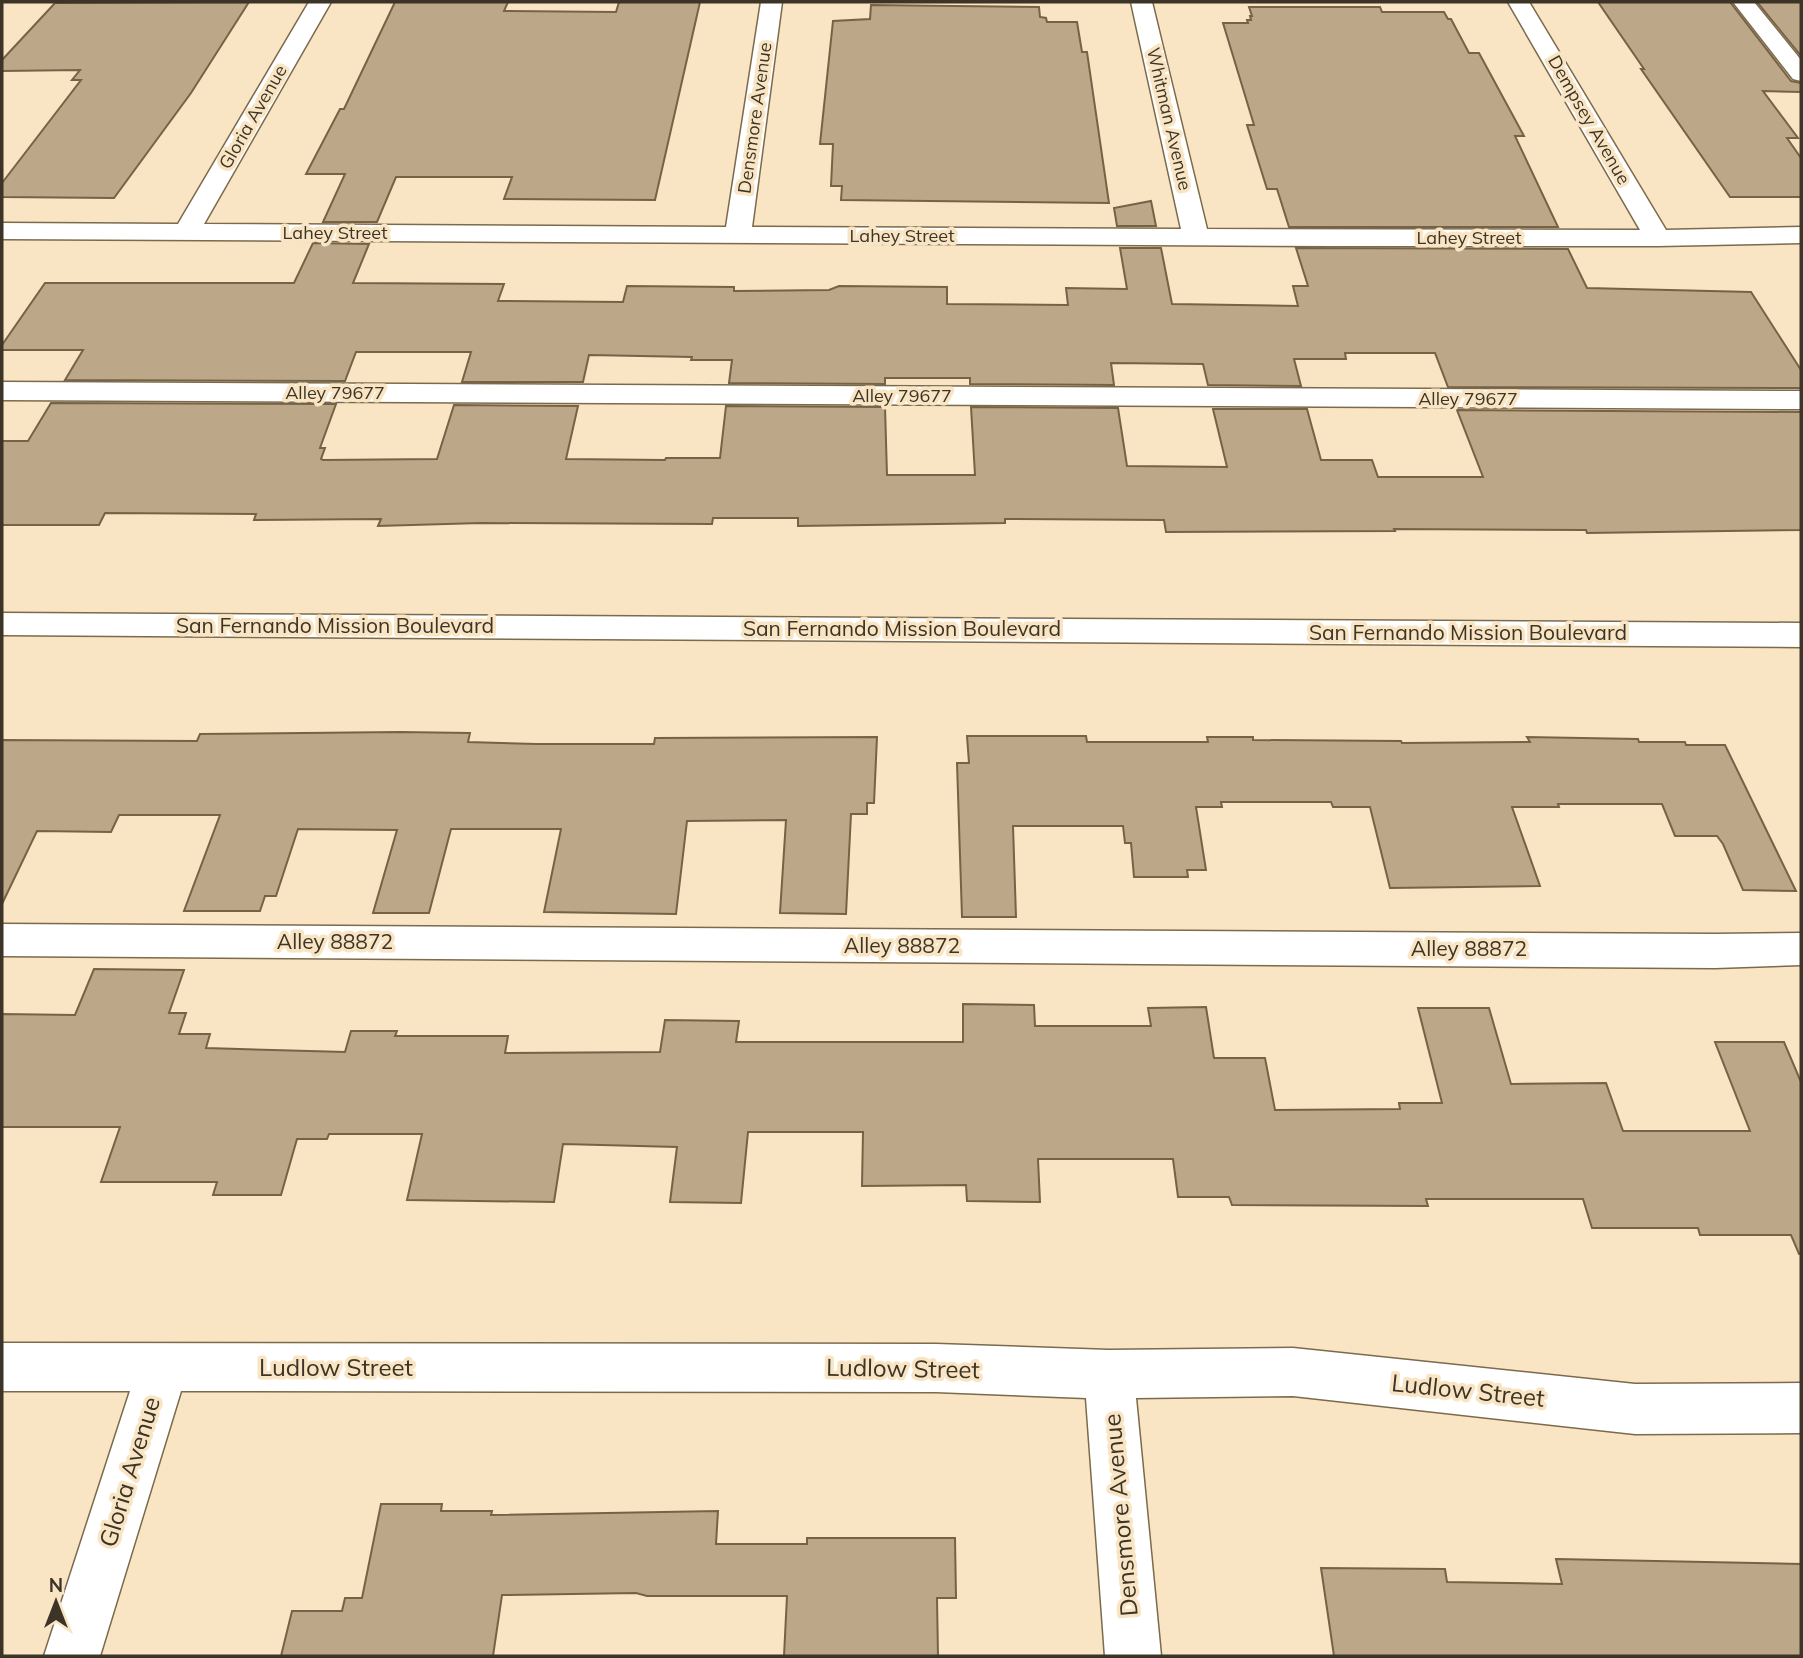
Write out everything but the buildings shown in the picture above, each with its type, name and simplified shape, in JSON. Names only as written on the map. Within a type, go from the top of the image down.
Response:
[{"type":"street","name":"Gloria Avenue","points":[[187,231],[320,2]]},
{"type":"street","name":"Densmore Avenue","points":[[738,235],[772,2]]},
{"type":"street","name":"Whitman Avenue","points":[[1142,2],[1196,237]]},
{"type":"street","name":"Dempsey Avenue","points":[[1519,2],[1658,238]]},
{"type":"street","points":[[1743,2],[1801,74]]},
{"type":"street","name":"Lahey Street","points":[[2,231],[1196,237],[1658,238],[1801,235]]},
{"type":"street","name":"Alley 79677","points":[[2,391],[1801,400]]},
{"type":"street","name":"San Fernando Mission Boulevard","points":[[2,624],[1801,635]]},
{"type":"street","name":"Alley 88872","points":[[2,940],[1701,951],[1801,949]]},
{"type":"street","name":"Ludlow Street","points":[[2,1367],[936,1368],[1109,1374],[1293,1372],[1635,1409],[1801,1408]]},
{"type":"street","name":"Gloria Avenue","points":[[72,1656],[163,1368]]},
{"type":"street","name":"Densmore Avenue","points":[[1109,1374],[1133,1656]]}]
